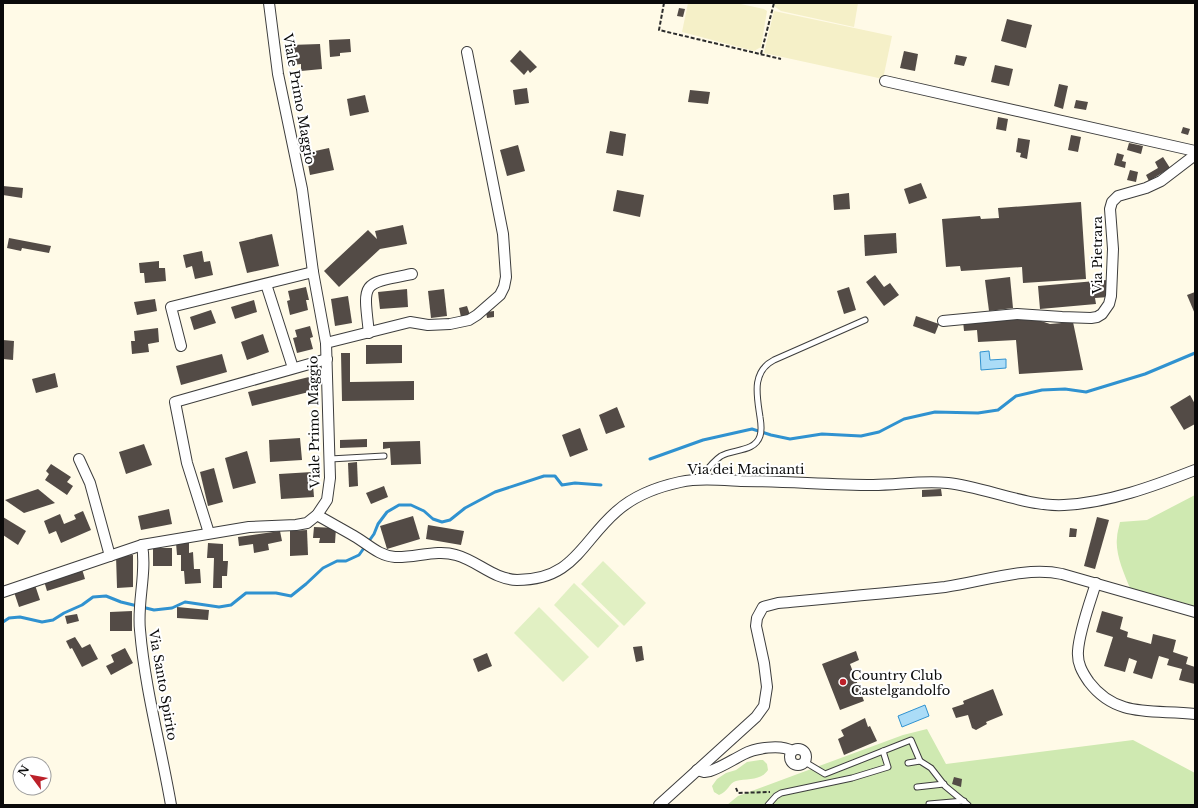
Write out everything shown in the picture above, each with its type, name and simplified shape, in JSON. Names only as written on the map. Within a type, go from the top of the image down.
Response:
[{"type":"street","name":"Viale Primo Maggio","points":[[269,3],[278,74],[302,189],[313,272],[326,343],[330,478],[328,495],[325,504],[317,516]]},
{"type":"street","points":[[326,343],[410,322],[428,325],[450,324],[469,320],[477,316],[500,295],[504,287],[506,277],[503,234],[467,52]]},
{"type":"street","points":[[885,81],[1195,150]]},
{"type":"street","name":"Via Pietrara","points":[[943,321],[1017,314],[1091,318],[1102,314],[1107,308],[1111,299],[1113,249],[1110,208],[1112,202],[1118,196],[1146,188],[1161,181],[1195,155]]},
{"type":"street","points":[[180,346],[171,307],[313,272]]},
{"type":"street","points":[[370,333],[366,298],[370,285],[382,280],[412,274]]},
{"type":"street","points":[[266,284],[293,368]]},
{"type":"street","points":[[209,533],[187,462],[175,402],[327,359]]},
{"type":"street","points":[[79,459],[90,483],[110,556]]},
{"type":"street","name":"Via dei Macinanti","points":[[317,516],[362,541],[371,548],[397,557],[442,553],[451,554],[463,558],[488,572],[502,577],[516,580],[536,579],[551,574],[564,566],[587,544],[611,516],[623,506],[636,498],[667,485],[700,480],[782,481],[873,485],[946,482],[1035,502],[1058,505],[1079,503],[1125,494],[1195,470]]},
{"type":"street","points":[[3,592],[142,545],[249,527],[302,524],[309,522],[317,516]]},
{"type":"street","name":"Via Santo Spirito","points":[[142,545],[144,566],[140,602],[140,627],[144,664],[171,805]]},
{"type":"street","points":[[659,805],[756,717],[764,706],[767,693],[766,680],[756,626],[757,618],[763,608],[778,604],[946,586],[1034,572],[1057,572],[1195,612]]},
{"type":"street","points":[[1096,583],[1078,650],[1078,657],[1082,670],[1090,683],[1105,698],[1121,707],[1149,712],[1195,714]]},
{"type":"street","points":[[697,770],[704,772],[710,771],[750,751],[779,747],[787,748],[792,751],[797,749],[802,750],[806,754],[805,762]]},
{"type":"lane","points":[[700,480],[716,460],[729,452],[752,446],[758,440],[761,427],[757,397],[757,383],[758,376],[765,365],[865,320]]},
{"type":"lane","points":[[330,459],[384,456]]},
{"type":"lane","points":[[805,762],[825,774],[911,740],[920,761],[931,768],[944,784],[966,803]]},
{"type":"lane","points":[[768,805],[776,796],[786,791],[852,778],[888,767],[883,751]]},
{"type":"lane","points":[[908,763],[920,761]]},
{"type":"lane","points":[[917,787],[944,784]]},
{"type":"lane","points":[[929,804],[966,803]]},
{"type":"path","points":[[664,3],[659,30],[781,59]]},
{"type":"path","points":[[761,54],[774,3]]},
{"type":"path","points":[[736,788],[738,793],[770,792],[776,796]]},
{"type":"shaded area","points":[[688,3],[736,3],[764,9],[767,11],[761,47],[754,51],[682,32]]},
{"type":"shaded area","points":[[775,3],[858,3],[854,27],[781,11],[774,6]]},
{"type":"shaded area","points":[[774,11],[892,36],[883,79],[764,53]]},
{"type":"green space","points":[[1195,495],[1195,606],[1130,588],[1120,563],[1117,550],[1117,536],[1120,522],[1147,520]]},
{"type":"green space","points":[[603,561],[646,603],[624,626],[581,584]]},
{"type":"green space","points":[[574,583],[619,626],[598,648],[554,605]]},
{"type":"green space","points":[[539,607],[589,657],[563,682],[514,633]]},
{"type":"green space","points":[[927,729],[946,764],[1133,740],[1195,773],[1195,805],[727,805],[738,796],[903,735]]},
{"type":"green space","points":[[763,760],[767,764],[768,770],[765,774],[758,778],[736,781],[722,794],[719,795],[714,792],[712,786],[717,779],[726,773],[736,770],[747,762]]},
{"type":"water","points":[[989,351],[990,360],[1006,359],[1006,368],[981,370],[980,352]]},
{"type":"water","points":[[925,705],[929,716],[902,727],[898,716]]},
{"type":"building","points":[[679,8],[685,9],[683,17],[677,16]]},
{"type":"building","points":[[1007,19],[1032,25],[1026,48],[1001,41]]},
{"type":"building","points":[[350,39],[351,52],[340,53],[340,56],[330,57],[329,40]]},
{"type":"building","points":[[320,44],[322,69],[301,71],[301,64],[291,65],[290,45]]},
{"type":"building","points":[[520,50],[537,67],[530,73],[528,70],[524,75],[510,61]]},
{"type":"building","points":[[904,51],[918,54],[915,71],[900,68]]},
{"type":"building","points":[[956,55],[967,57],[964,66],[954,64]]},
{"type":"building","points":[[995,65],[1013,69],[1009,86],[991,82]]},
{"type":"building","points":[[1059,84],[1068,86],[1063,109],[1054,106]]},
{"type":"building","points":[[527,88],[529,103],[515,105],[513,90]]},
{"type":"building","points":[[690,90],[710,92],[708,104],[688,102]]},
{"type":"building","points":[[365,95],[369,112],[350,116],[347,99]]},
{"type":"building","points":[[1076,100],[1088,102],[1086,110],[1074,108]]},
{"type":"building","points":[[998,117],[1008,119],[1006,131],[996,129]]},
{"type":"building","points":[[1183,127],[1190,129],[1188,135],[1181,133]]},
{"type":"building","points":[[610,131],[626,134],[623,156],[606,153]]},
{"type":"building","points":[[1071,135],[1081,137],[1078,152],[1068,150]]},
{"type":"building","points":[[1018,138],[1030,140],[1027,159],[1020,157],[1021,153],[1016,152]]},
{"type":"building","points":[[1129,143],[1143,146],[1141,154],[1127,150]]},
{"type":"building","points":[[518,145],[525,171],[507,176],[500,150]]},
{"type":"building","points":[[329,148],[334,170],[310,175],[306,153]]},
{"type":"building","points":[[1117,153],[1124,155],[1122,161],[1126,162],[1125,168],[1114,165]]},
{"type":"building","points":[[1163,157],[1170,168],[1149,181],[1146,175],[1158,168],[1155,162]]},
{"type":"building","points":[[1130,170],[1138,172],[1136,182],[1127,180]]},
{"type":"building","points":[[921,183],[927,198],[909,204],[904,189]]},
{"type":"building","points":[[3,186],[23,188],[22,198],[3,195]]},
{"type":"building","points":[[617,190],[644,195],[640,217],[613,211]]},
{"type":"building","points":[[849,193],[850,209],[834,210],[833,195]]},
{"type":"building","points":[[1081,202],[1086,279],[1023,283],[1022,267],[961,271],[960,266],[946,267],[942,219],[980,216],[981,219],[999,218],[998,208]]},
{"type":"building","points":[[403,225],[407,244],[380,249],[339,287],[324,271],[368,230],[377,239],[375,231]]},
{"type":"building","points":[[896,233],[897,253],[865,256],[864,235]]},
{"type":"building","points":[[272,234],[279,266],[247,273],[239,242]]},
{"type":"building","points":[[9,238],[51,246],[49,253],[22,248],[21,251],[7,248]]},
{"type":"building","points":[[202,251],[204,262],[210,261],[213,275],[195,279],[192,266],[186,268],[183,255]]},
{"type":"building","points":[[159,261],[159,268],[165,268],[166,281],[145,283],[144,273],[140,273],[139,263]]},
{"type":"building","points":[[875,275],[884,287],[890,283],[899,295],[884,306],[866,282]]},
{"type":"building","points":[[1010,277],[1013,308],[989,311],[985,280]]},
{"type":"building","points":[[1107,280],[1109,297],[1095,298],[1096,304],[1040,309],[1038,286]]},
{"type":"building","points":[[306,287],[309,300],[306,300],[308,310],[290,315],[287,301],[290,300],[288,291]]},
{"type":"building","points":[[849,287],[856,310],[844,314],[837,291]]},
{"type":"building","points":[[407,289],[408,307],[380,309],[378,292]]},
{"type":"building","points":[[444,289],[447,316],[431,318],[428,291]]},
{"type":"building","points":[[1195,292],[1195,314],[1187,295]]},
{"type":"building","points":[[348,296],[352,323],[335,326],[331,299]]},
{"type":"building","points":[[155,299],[157,311],[137,315],[134,302]]},
{"type":"building","points":[[254,300],[257,312],[235,319],[231,307]]},
{"type":"building","points":[[467,306],[470,315],[461,317],[459,308]]},
{"type":"building","points":[[211,310],[216,323],[194,330],[190,317]]},
{"type":"building","points":[[494,311],[494,317],[487,318],[486,312]]},
{"type":"building","points":[[916,316],[939,324],[935,334],[913,326]]},
{"type":"building","points":[[1032,318],[1050,324],[1073,322],[1083,370],[1019,374],[1016,340],[978,342],[977,330],[964,331],[963,321]]},
{"type":"building","points":[[310,326],[313,337],[310,338],[313,349],[297,353],[293,338],[297,337],[295,330]]},
{"type":"building","points":[[158,328],[159,342],[148,344],[149,352],[132,354],[131,341],[135,341],[134,331]]},
{"type":"building","points":[[263,334],[269,352],[247,360],[241,342]]},
{"type":"building","points":[[3,340],[14,341],[13,360],[3,359]]},
{"type":"building","points":[[366,345],[402,345],[402,363],[366,364]]},
{"type":"building","points":[[341,353],[350,353],[350,382],[414,381],[414,400],[342,401]]},
{"type":"building","points":[[222,354],[227,372],[181,385],[176,366]]},
{"type":"building","points":[[55,373],[58,387],[36,393],[32,379]]},
{"type":"building","points":[[309,377],[313,391],[252,406],[248,392]]},
{"type":"building","points":[[1190,395],[1195,404],[1195,424],[1184,430],[1170,407]]},
{"type":"building","points":[[617,407],[625,427],[606,434],[599,415]]},
{"type":"building","points":[[580,428],[588,450],[570,457],[562,435]]},
{"type":"building","points":[[300,438],[302,460],[270,462],[269,440]]},
{"type":"building","points":[[367,439],[367,447],[340,448],[340,440]]},
{"type":"building","points":[[420,441],[421,464],[391,465],[390,448],[383,449],[383,442]]},
{"type":"building","points":[[144,444],[152,465],[126,474],[119,452]]},
{"type":"building","points":[[247,451],[256,483],[233,489],[225,458]]},
{"type":"building","points":[[357,462],[358,486],[349,487],[348,463]]},
{"type":"building","points":[[51,464],[71,477],[67,482],[73,486],[67,495],[45,480],[49,474],[46,471]]},
{"type":"building","points":[[214,468],[223,502],[208,506],[200,472]]},
{"type":"building","points":[[312,472],[314,497],[281,499],[279,474]]},
{"type":"building","points":[[384,486],[388,497],[371,504],[366,493]]},
{"type":"building","points":[[38,489],[55,503],[24,513],[5,500]]},
{"type":"building","points":[[941,489],[942,496],[922,497],[922,490]]},
{"type":"building","points":[[169,509],[172,524],[141,530],[138,516]]},
{"type":"building","points":[[83,511],[91,530],[61,543],[56,531],[49,534],[44,521],[60,514],[64,524],[76,519],[74,515]]},
{"type":"building","points":[[413,516],[420,539],[387,549],[380,526]]},
{"type":"building","points":[[3,517],[26,531],[18,545],[3,535]]},
{"type":"building","points":[[1097,517],[1109,520],[1095,569],[1084,566]]},
{"type":"building","points":[[428,525],[464,531],[461,545],[426,539]]},
{"type":"building","points":[[314,527],[336,528],[335,543],[319,543],[320,538],[313,538]]},
{"type":"building","points":[[1070,528],[1077,529],[1076,537],[1069,537]]},
{"type":"building","points":[[307,530],[308,555],[290,556],[290,531]]},
{"type":"building","points":[[280,531],[282,541],[268,544],[269,550],[254,553],[253,544],[239,546],[238,537]]},
{"type":"building","points":[[176,543],[189,543],[189,553],[193,552],[194,569],[200,569],[201,583],[185,584],[184,571],[181,571],[181,555],[177,555]]},
{"type":"building","points":[[208,543],[223,544],[223,561],[228,561],[227,576],[222,576],[222,588],[213,588],[214,558],[207,558]]},
{"type":"building","points":[[153,548],[172,548],[172,566],[153,566]]},
{"type":"building","points":[[133,555],[133,587],[117,588],[116,556]]},
{"type":"building","points":[[82,569],[85,579],[47,591],[44,581]]},
{"type":"building","points":[[35,585],[40,600],[19,607],[14,592]]},
{"type":"building","points":[[177,607],[209,610],[208,620],[177,618]]},
{"type":"building","points":[[132,611],[132,631],[110,631],[110,612]]},
{"type":"building","points":[[1102,611],[1123,617],[1120,629],[1128,632],[1127,637],[1151,644],[1153,634],[1176,640],[1173,652],[1188,657],[1186,664],[1195,667],[1195,684],[1179,680],[1182,669],[1167,665],[1169,659],[1159,656],[1152,679],[1133,673],[1137,661],[1129,658],[1125,672],[1104,666],[1113,637],[1096,632]]},
{"type":"building","points":[[77,614],[79,621],[67,624],[65,616]]},
{"type":"building","points":[[75,637],[82,648],[90,644],[98,659],[82,667],[72,648],[70,649],[66,641]]},
{"type":"building","points":[[642,646],[644,660],[636,662],[633,647]]},
{"type":"building","points":[[125,648],[133,663],[111,675],[106,666],[114,662],[111,655]]},
{"type":"building","name":"Country Club Castelgandolfo","points":[[856,651],[859,660],[850,664],[864,701],[840,710],[822,664]]},
{"type":"building","points":[[487,653],[492,666],[478,672],[473,659]]},
{"type":"building","points":[[993,689],[1003,715],[986,722],[987,724],[976,730],[972,728],[968,715],[956,718],[952,708],[964,704],[963,701]]},
{"type":"building","points":[[865,718],[868,727],[870,726],[877,741],[844,755],[838,739],[844,736],[841,730]]},
{"type":"building","points":[[954,777],[962,779],[961,787],[952,784]]},
{"type":"waterway","points":[[650,459],[703,440],[752,429],[790,439],[822,434],[861,436],[879,432],[904,419],[935,412],[978,413],[998,410],[1016,396],[1042,390],[1065,389],[1086,392],[1145,374],[1195,353]]},
{"type":"waterway","points":[[3,622],[9,618],[20,617],[42,622],[53,620],[82,605],[93,597],[106,596],[121,602],[154,610],[172,608],[185,602],[219,607],[231,605],[246,593],[276,593],[291,596],[323,568],[337,561],[346,561],[359,555],[387,512],[399,505],[411,505],[424,511],[433,519],[442,522],[450,520],[465,508],[495,492],[544,476],[555,476],[562,485],[575,483],[601,485]]},
{"type":"place","name":"Country Club Castelgandolfo","points":[[843,682]]}]
